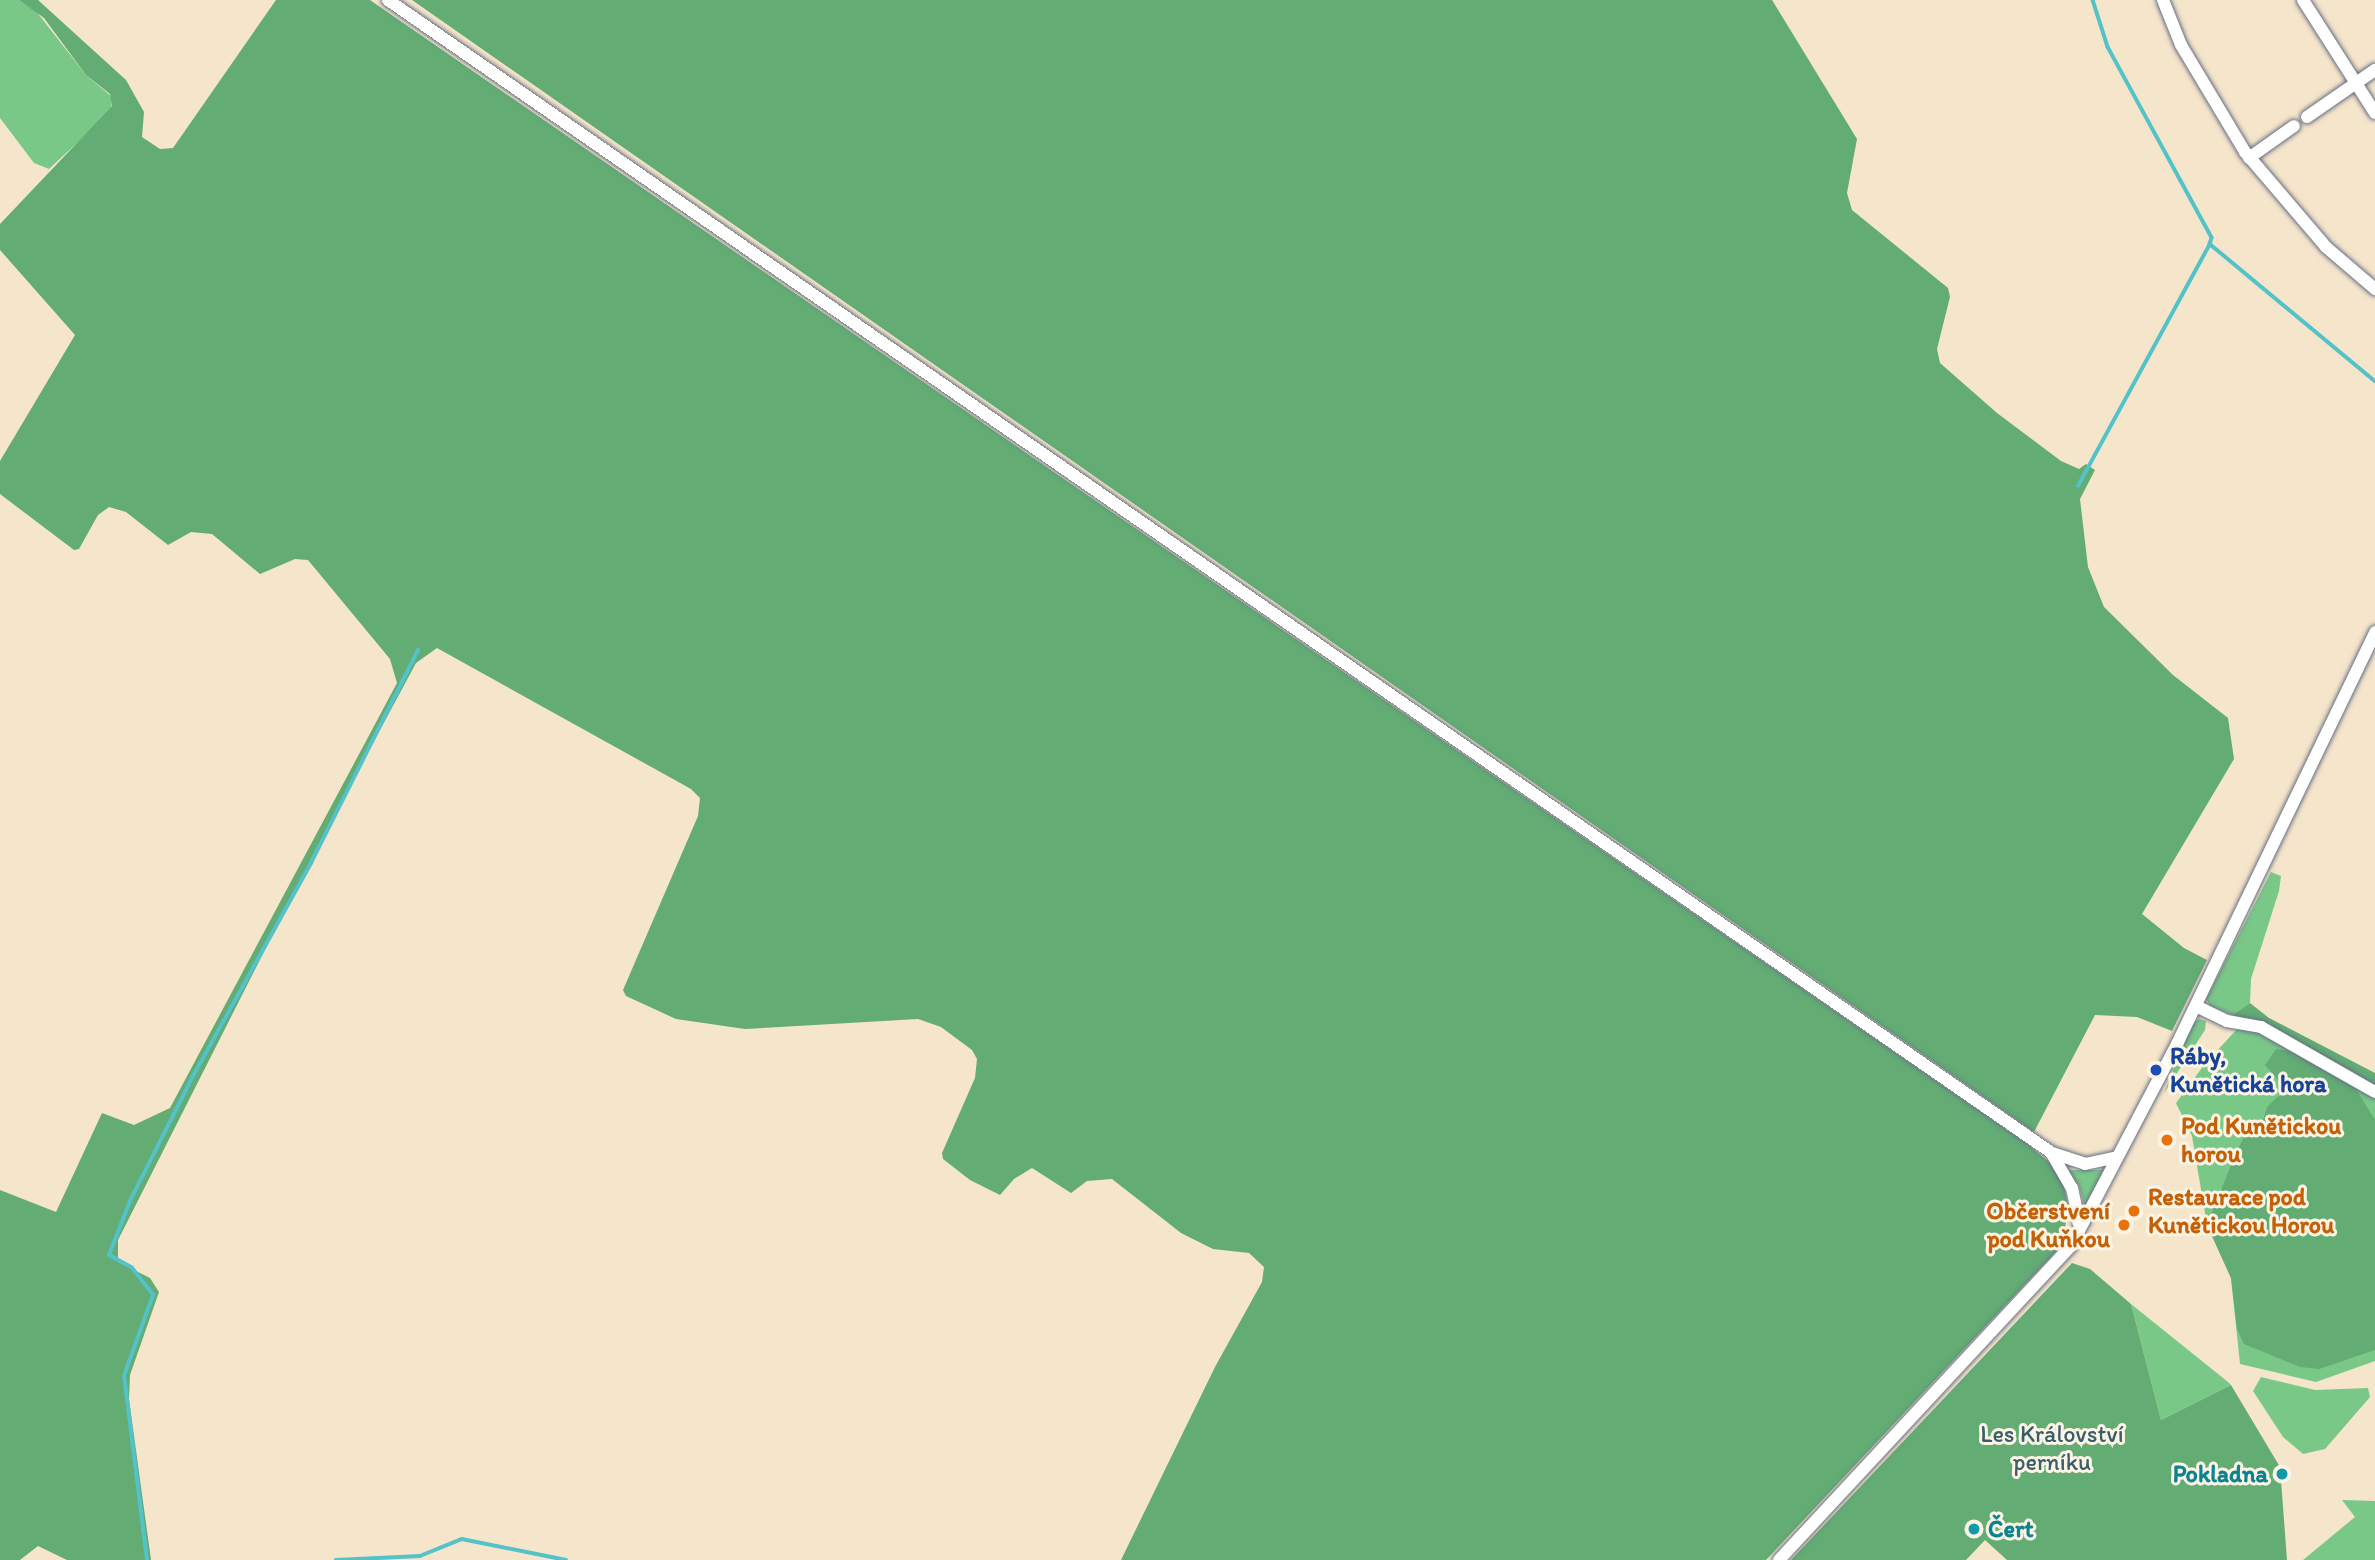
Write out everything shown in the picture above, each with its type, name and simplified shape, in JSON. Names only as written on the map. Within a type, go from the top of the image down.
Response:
[{"type":"street","points":[[388,0],[2052,1153],[2085,1164],[2117,1157]]},
{"type":"street","points":[[2163,0],[2181,45],[2249,158],[2317,237],[2373,283]]},
{"type":"street","points":[[2303,0],[2375,113]]},
{"type":"street","points":[[2307,117],[2375,70]]},
{"type":"street","points":[[2249,158],[2294,126]]},
{"type":"street","points":[[1779,1560],[2065,1255],[2196,1006],[2375,632]]},
{"type":"street","points":[[2196,1006],[2227,1021],[2260,1027],[2375,1092]]},
{"type":"street","points":[[2052,1153],[2072,1188],[2080,1225]]},
{"type":"green space","points":[[0,0],[19,0],[36,11],[86,75],[112,97],[111,111],[49,169],[34,163],[0,118]]},
{"type":"green space","points":[[19,0],[38,0],[126,80],[144,112],[142,137],[160,149],[173,148],[276,0],[370,0],[2026,1143],[2061,1172],[2068,1206],[2063,1244],[1766,1560],[1121,1560],[1215,1367],[1262,1282],[1264,1267],[1249,1253],[1213,1249],[1181,1233],[1112,1179],[1087,1181],[1071,1193],[1032,1168],[1014,1179],[1000,1195],[970,1180],[943,1159],[942,1153],[975,1078],[977,1059],[972,1050],[941,1027],[918,1019],[745,1029],[676,1019],[626,996],[623,990],[698,816],[700,798],[691,789],[437,648],[416,663],[316,849],[118,1240],[118,1262],[150,1278],[159,1292],[130,1375],[129,1399],[151,1560],[67,1560],[38,1546],[20,1560],[0,1560],[0,1190],[56,1212],[102,1113],[134,1125],[170,1108],[397,683],[390,659],[308,560],[295,559],[260,574],[212,534],[191,532],[168,545],[126,512],[109,507],[98,515],[79,549],[74,550],[0,494],[0,461],[75,335],[0,250],[0,224],[112,106],[110,94],[86,75],[44,18]]},
{"type":"green space","points":[[412,0],[1772,0],[1857,139],[1847,193],[1852,210],[1948,288],[1950,297],[1937,349],[1940,363],[1997,413],[2061,461],[2079,469],[2086,464],[2095,470],[2080,499],[2088,567],[2104,607],[2173,675],[2228,718],[2234,759],[2142,914],[2184,948],[2207,960],[2172,1031],[2137,1017],[2095,1015],[2034,1132]]},
{"type":"green space","points":[[2271,872],[2281,876],[2279,891],[2251,979],[2250,1003],[2232,1015],[2210,1006],[2206,999]]},
{"type":"green space","points":[[2250,1003],[2269,1018],[2375,1073],[2375,1088],[2252,1020],[2232,1015]]},
{"type":"green space","points":[[2199,1019],[2206,1021],[2205,1030],[2164,1093],[2192,1024]]},
{"type":"green space","points":[[2238,1028],[2251,1029],[2375,1098],[2375,1361],[2316,1382],[2240,1364],[2231,1278],[2207,1225],[2192,1136],[2176,1103],[2204,1065]]},
{"type":"green space","points":[[2276,1049],[2289,1051],[2356,1089],[2375,1120],[2375,1350],[2319,1369],[2300,1367],[2244,1344],[2237,1329],[2231,1278],[2207,1225],[2233,1160],[2242,1157],[2238,1149],[2245,1135],[2260,1131],[2267,1107],[2286,1089],[2265,1065]]},
{"type":"green space","points":[[2068,1170],[2105,1170],[2085,1207],[2079,1186]]},
{"type":"green space","name":"Les Království perníku","points":[[2072,1263],[2090,1269],[2131,1304],[2161,1420],[2231,1385],[2280,1467],[2287,1560],[2007,1560],[1985,1540],[1966,1560],[1791,1560]]},
{"type":"green space","points":[[2131,1304],[2228,1382],[2231,1385],[2161,1420]]},
{"type":"green space","points":[[2261,1377],[2315,1390],[2368,1388],[2370,1397],[2325,1449],[2303,1454],[2283,1437],[2253,1391]]},
{"type":"green space","points":[[2342,1500],[2375,1501],[2375,1560],[2303,1560],[2355,1517]]},
{"type":"waterway","points":[[2093,0],[2108,47],[2212,238],[2210,244],[2375,381]]},
{"type":"waterway","points":[[2078,486],[2210,244]]},
{"type":"waterway","points":[[147,1560],[124,1376],[153,1295],[132,1268],[109,1255],[131,1199],[192,1078],[311,863],[418,650]]},
{"type":"waterway","points":[[336,1560],[420,1556],[462,1539],[566,1560]]},
{"type":"place","name":"Ráby, Kunětická hora","points":[[2156,1070]]},
{"type":"place","name":"Pod Kunětickou horou","points":[[2167,1140]]},
{"type":"place","name":"Restaurace pod Kunětickou Horou","points":[[2134,1211]]},
{"type":"place","name":"Občerstvení pod Kuňkou","points":[[2124,1225]]},
{"type":"place","name":"Pokladna","points":[[2282,1474]]},
{"type":"place","name":"Čert","points":[[1974,1529]]}]
